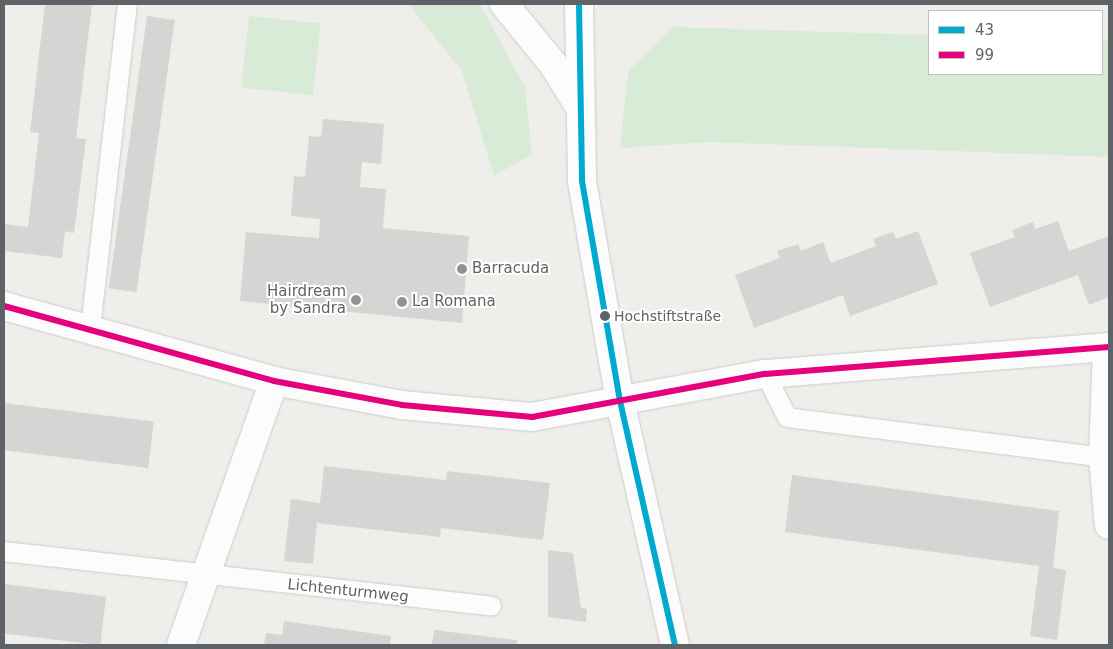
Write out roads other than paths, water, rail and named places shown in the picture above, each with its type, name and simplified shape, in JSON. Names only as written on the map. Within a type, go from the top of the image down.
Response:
[{"type":"street","points":[[504,4],[553,64],[579,106]]},
{"type":"street","points":[[579,4],[579,106],[582,181],[620,401],[675,645]]},
{"type":"street","points":[[4,306],[90,328],[274,381],[402,405],[532,417],[765,374],[1108,347],[1103,457],[1109,525]]},
{"type":"street","points":[[181,645],[204,575],[274,381]]},
{"type":"lane","points":[[90,328],[127,4]]},
{"type":"lane","points":[[765,374],[787,417],[1103,457]]},
{"type":"lane","name":"Lichtenturmweg","points":[[4,550],[204,575],[492,606]]},
{"type":"place","name":"Barracuda","points":[[462,269]]},
{"type":"place","name":"Hairdream by Sandra","points":[[356,300]]},
{"type":"place","name":"La Romana","points":[[402,302]]},
{"type":"place","name":"Hochstiftstraße","points":[[605,316]]}]
